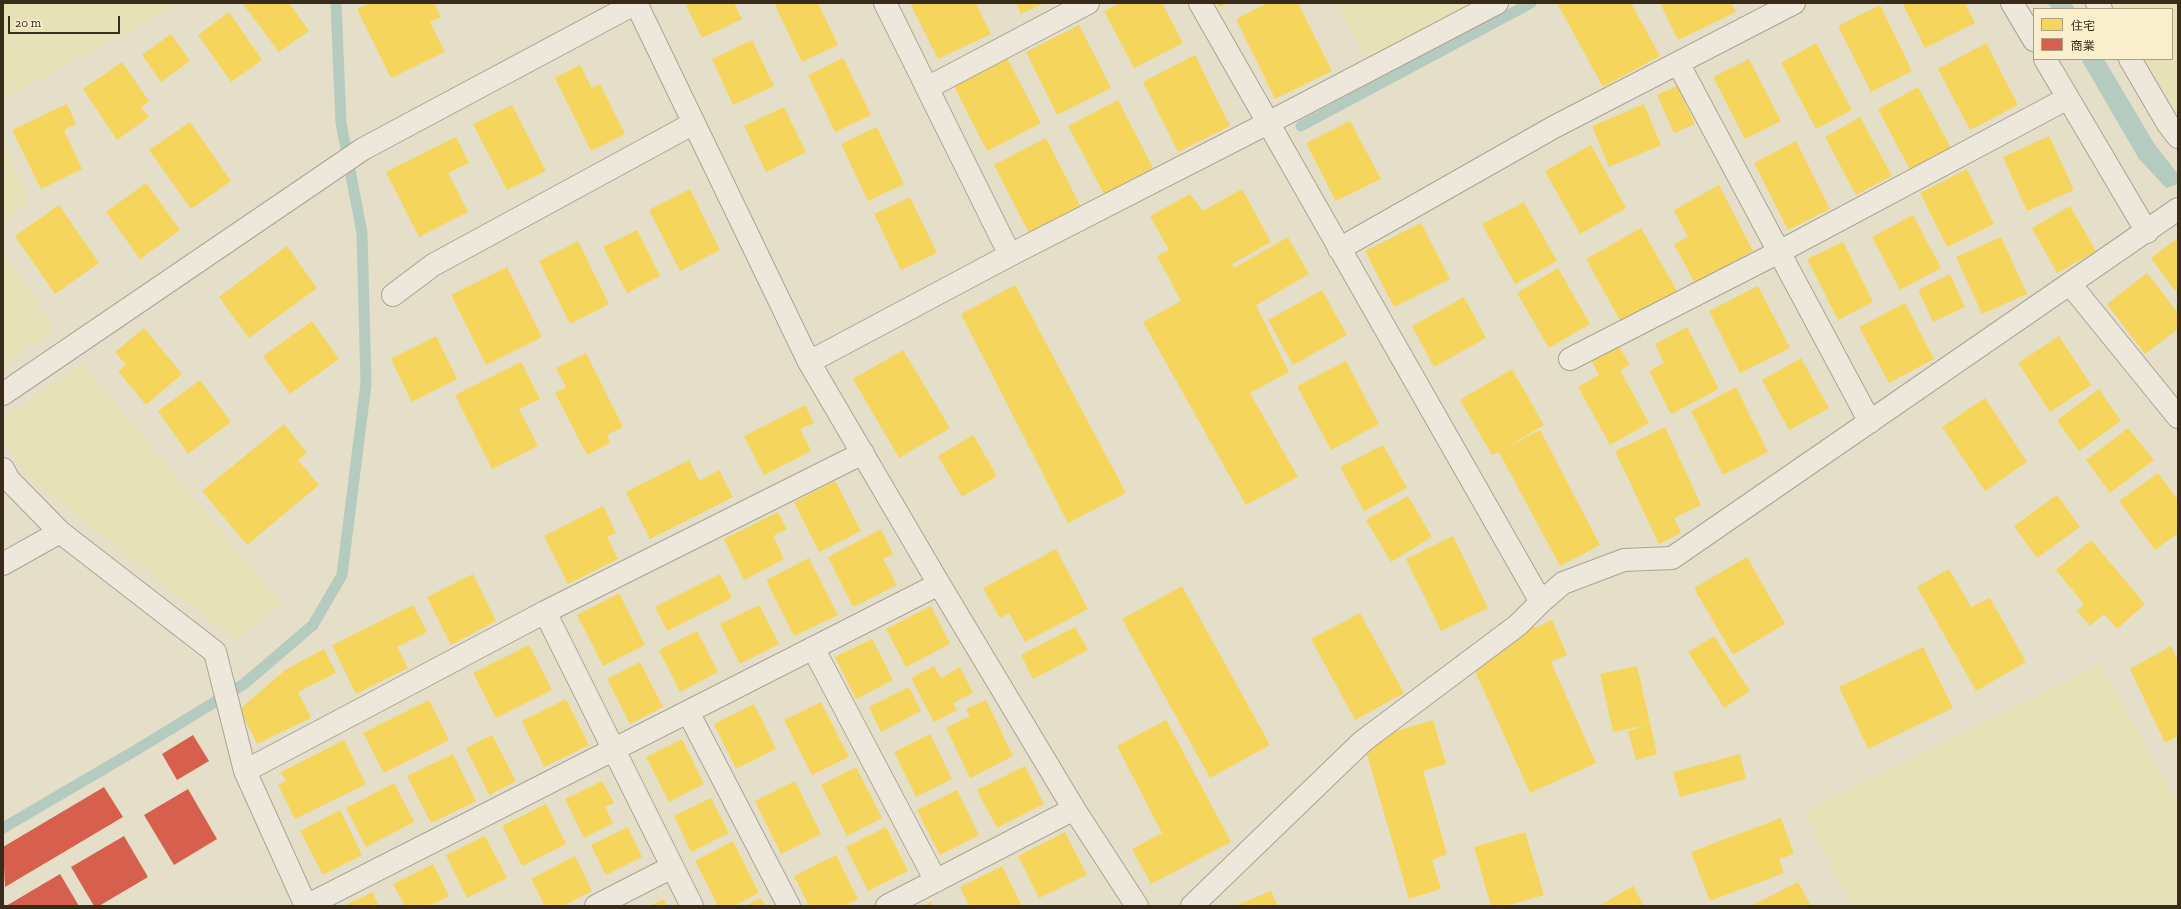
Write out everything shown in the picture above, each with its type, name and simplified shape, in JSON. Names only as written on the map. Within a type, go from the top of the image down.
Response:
[{"type":"street","points":[[3,394],[328,171],[363,149],[636,3],[809,362],[939,584],[1074,809],[1138,906]]},
{"type":"street","points":[[885,3],[1010,255]]},
{"type":"street","points":[[927,88],[1088,3]]},
{"type":"street","points":[[1200,3],[1541,602]]},
{"type":"street","points":[[809,362],[1010,255],[1498,3]]},
{"type":"street","points":[[1340,249],[1554,127],[1794,3]]},
{"type":"street","points":[[2012,3],[2033,38]]},
{"type":"street","points":[[2047,60],[2147,232]]},
{"type":"street","points":[[2131,60],[2168,124],[2178,137]]},
{"type":"street","points":[[1678,63],[1870,422]]},
{"type":"street","points":[[1570,359],[1779,252],[2068,98]]},
{"type":"street","points":[[393,296],[433,265],[694,123]]},
{"type":"street","points":[[1192,906],[1363,741],[1518,625],[1541,602],[1564,583],[1624,560],[1672,558],[2147,232],[2178,209]]},
{"type":"street","points":[[2070,284],[2178,417]]},
{"type":"street","points":[[245,770],[545,612],[862,453]]},
{"type":"street","points":[[3,469],[9,480],[60,532],[215,652],[245,770],[306,906],[939,584]]},
{"type":"street","points":[[3,564],[60,532]]},
{"type":"street","points":[[545,612],[692,906]]},
{"type":"street","points":[[813,648],[936,881]]},
{"type":"street","points":[[688,712],[789,906]]},
{"type":"street","points":[[887,906],[1074,809]]},
{"type":"street","points":[[596,906],[672,867]]},
{"type":"shaded area","points":[[3,3],[181,3],[3,99]]},
{"type":"shaded area","points":[[1337,3],[1472,3],[1365,58]]},
{"type":"shaded area","points":[[2048,3],[2071,3],[2074,8],[2051,8]]},
{"type":"shaded area","points":[[2113,3],[2178,3],[2178,116],[2146,60],[2173,60],[2173,8],[2116,8]]},
{"type":"shaded area","points":[[2082,60],[2105,60],[2155,145],[2178,174],[2178,182],[2176,185],[2166,188],[2139,159]]},
{"type":"shaded area","points":[[3,143],[29,201],[3,223]]},
{"type":"shaded area","points":[[3,250],[55,331],[3,363]]},
{"type":"shaded area","points":[[83,364],[282,604],[235,640],[25,475],[3,438],[3,419]]},
{"type":"shaded area","points":[[2101,664],[2178,805],[2178,906],[1852,906],[1804,812]]},
{"type":"building: 住宅","points":[[289,3],[309,31],[279,52],[243,4]]},
{"type":"building: 住宅","points":[[370,3],[434,3],[441,17],[430,22],[445,52],[391,78],[357,9]]},
{"type":"building: 住宅","points":[[685,3],[734,3],[742,19],[702,38]]},
{"type":"building: 住宅","points":[[778,3],[818,3],[838,45],[802,62],[775,5]]},
{"type":"building: 住宅","points":[[910,3],[976,3],[991,34],[938,59]]},
{"type":"building: 住宅","points":[[1016,3],[1044,3],[1021,14]]},
{"type":"building: 住宅","points":[[1120,3],[1162,3],[1183,43],[1134,68],[1104,11]]},
{"type":"building: 住宅","points":[[1217,3],[1229,3],[1219,7]]},
{"type":"building: 住宅","points":[[1267,3],[1298,3],[1332,71],[1275,99],[1236,19]]},
{"type":"building: 住宅","points":[[1557,3],[1631,3],[1660,56],[1603,87]]},
{"type":"building: 住宅","points":[[1660,3],[1731,3],[1736,12],[1678,40]]},
{"type":"building: 住宅","points":[[1902,3],[1965,3],[1975,23],[1925,48]]},
{"type":"building: 住宅","points":[[1880,5],[1912,71],[1871,92],[1838,26]]},
{"type":"building: 住宅","points":[[229,12],[262,60],[231,82],[198,35]]},
{"type":"building: 住宅","points":[[1079,25],[1111,88],[1057,115],[1026,52]]},
{"type":"building: 住宅","points":[[171,34],[190,61],[161,82],[142,55]]},
{"type":"building: 住宅","points":[[752,40],[774,86],[733,105],[712,59]]},
{"type":"building: 住宅","points":[[1816,43],[1852,110],[1816,129],[1781,63]]},
{"type":"building: 住宅","points":[[1986,43],[2018,105],[1970,130],[1938,69]]},
{"type":"building: 住宅","points":[[1195,55],[1230,126],[1178,152],[1143,82]]},
{"type":"building: 住宅","points":[[843,58],[871,115],[835,132],[808,75]]},
{"type":"building: 住宅","points":[[1007,58],[1041,123],[987,151],[954,86]]},
{"type":"building: 住宅","points":[[1749,59],[1781,121],[1745,139],[1713,77]]},
{"type":"building: 住宅","points":[[122,62],[149,101],[141,107],[149,117],[117,140],[83,89]]},
{"type":"building: 住宅","points":[[580,65],[592,88],[600,84],[625,134],[591,151],[555,78]]},
{"type":"building: 住宅","points":[[1677,86],[1695,124],[1674,133],[1657,95]]},
{"type":"building: 住宅","points":[[1918,87],[1951,148],[1910,170],[1878,109]]},
{"type":"building: 住宅","points":[[1118,100],[1153,168],[1104,194],[1068,126]]},
{"type":"building: 住宅","points":[[67,104],[76,124],[64,130],[82,169],[41,189],[12,130]]},
{"type":"building: 住宅","points":[[1644,104],[1661,145],[1609,167],[1592,126]]},
{"type":"building: 住宅","points":[[512,105],[546,171],[507,190],[473,124]]},
{"type":"building: 住宅","points":[[784,107],[806,152],[766,172],[744,126]]},
{"type":"building: 住宅","points":[[1860,117],[1892,176],[1856,195],[1825,137]]},
{"type":"building: 住宅","points":[[1350,121],[1381,179],[1336,201],[1306,143]]},
{"type":"building: 住宅","points":[[190,122],[231,181],[191,209],[149,150]]},
{"type":"building: 住宅","points":[[877,127],[904,184],[868,201],[841,144]]},
{"type":"building: 住宅","points":[[2049,136],[2074,190],[2027,211],[2003,157]]},
{"type":"building: 住宅","points":[[456,137],[469,163],[448,173],[468,212],[419,237],[386,172]]},
{"type":"building: 住宅","points":[[1046,138],[1081,207],[1029,233],[994,165]]},
{"type":"building: 住宅","points":[[1796,141],[1830,209],[1788,230],[1754,163]]},
{"type":"building: 住宅","points":[[1591,145],[1626,208],[1580,234],[1545,171]]},
{"type":"building: 住宅","points":[[1967,169],[1994,224],[1947,247],[1920,193]]},
{"type":"building: 住宅","points":[[146,183],[180,230],[140,259],[106,212]]},
{"type":"building: 住宅","points":[[1719,185],[1753,251],[1695,283],[1674,244],[1688,237],[1674,210]]},
{"type":"building: 住宅","points":[[690,189],[720,250],[680,271],[649,210]]},
{"type":"building: 住宅","points":[[1242,189],[1271,242],[1232,264],[1234,268],[1288,237],[1309,274],[1256,305],[1289,372],[1250,393],[1298,477],[1246,505],[1143,322],[1181,301],[1157,256],[1169,250],[1150,216],[1190,194],[1203,211]]},
{"type":"building: 住宅","points":[[910,197],[937,253],[901,270],[874,214]]},
{"type":"building: 住宅","points":[[1524,202],[1557,261],[1515,284],[1482,224]]},
{"type":"building: 住宅","points":[[59,205],[99,263],[55,294],[15,236]]},
{"type":"building: 住宅","points":[[2070,206],[2096,251],[2057,273],[2032,228]]},
{"type":"building: 住宅","points":[[1913,215],[1941,268],[1900,290],[1872,237]]},
{"type":"building: 住宅","points":[[1421,223],[1450,279],[1394,307],[1365,251]]},
{"type":"building: 住宅","points":[[1641,228],[1677,291],[1621,322],[1586,259]]},
{"type":"building: 住宅","points":[[637,230],[660,276],[627,293],[603,247]]},
{"type":"building: 住宅","points":[[2001,237],[2027,294],[1982,314],[1956,257]]},
{"type":"building: 住宅","points":[[2178,238],[2178,288],[2175,291],[2151,258]]},
{"type":"building: 住宅","points":[[578,241],[609,304],[570,324],[539,261]]},
{"type":"building: 住宅","points":[[1843,242],[1873,302],[1838,320],[1807,259]]},
{"type":"building: 住宅","points":[[287,246],[317,288],[249,338],[219,297]]},
{"type":"building: 住宅","points":[[507,267],[542,337],[486,365],[451,295]]},
{"type":"building: 住宅","points":[[1558,268],[1590,324],[1549,348],[1517,293]]},
{"type":"building: 住宅","points":[[2147,273],[2178,313],[2178,329],[2145,354],[2107,304]]},
{"type":"building: 住宅","points":[[1950,274],[1965,307],[1933,322],[1918,290]]},
{"type":"building: 住宅","points":[[1015,285],[1126,493],[1068,523],[961,314]]},
{"type":"building: 住宅","points":[[1758,286],[1790,348],[1740,373],[1709,311]]},
{"type":"building: 住宅","points":[[1322,290],[1347,335],[1293,365],[1268,320]]},
{"type":"building: 住宅","points":[[1464,297],[1486,338],[1434,367],[1412,326]]},
{"type":"building: 住宅","points":[[1905,303],[1934,359],[1889,383],[1859,327]]},
{"type":"building: 住宅","points":[[312,321],[339,359],[290,394],[263,356]]},
{"type":"building: 住宅","points":[[1687,327],[1719,389],[1671,414],[1649,371],[1664,363],[1655,344]]},
{"type":"building: 住宅","points":[[144,328],[182,374],[146,405],[118,371],[126,365],[115,352]]},
{"type":"building: 住宅","points":[[436,336],[457,379],[412,402],[391,359]]},
{"type":"building: 住宅","points":[[2059,336],[2091,385],[2050,412],[2018,363]]},
{"type":"building: 住宅","points":[[1618,345],[1630,365],[1620,370],[1649,423],[1610,445],[1578,387],[1599,375],[1591,360]]},
{"type":"building: 住宅","points":[[903,350],[950,428],[899,458],[853,379]]},
{"type":"building: 住宅","points":[[586,353],[623,427],[607,435],[610,443],[587,455],[555,393],[566,387],[556,368]]},
{"type":"building: 住宅","points":[[1801,358],[1829,408],[1789,430],[1762,380]]},
{"type":"building: 住宅","points":[[1346,361],[1379,424],[1331,450],[1297,386]]},
{"type":"building: 住宅","points":[[521,362],[540,399],[519,409],[538,446],[492,469],[455,395]]},
{"type":"building: 住宅","points":[[1512,369],[1544,425],[1506,448],[1540,430],[1600,545],[1560,566],[1499,452],[1492,455],[1460,400]]},
{"type":"building: 住宅","points":[[200,380],[231,422],[188,454],[158,411]]},
{"type":"building: 住宅","points":[[1736,387],[1768,452],[1723,475],[1691,411]]},
{"type":"building: 住宅","points":[[2099,389],[2121,421],[2079,451],[2057,420]]},
{"type":"building: 住宅","points":[[1985,398],[2027,462],[1985,491],[1942,427]]},
{"type":"building: 住宅","points":[[805,405],[814,423],[800,429],[811,451],[764,475],[744,436]]},
{"type":"building: 住宅","points":[[284,424],[307,453],[298,460],[319,485],[247,545],[202,491]]},
{"type":"building: 住宅","points":[[1665,427],[1701,505],[1674,518],[1681,533],[1659,544],[1615,451]]},
{"type":"building: 住宅","points":[[2128,428],[2154,460],[2110,493],[2086,460]]},
{"type":"building: 住宅","points":[[973,435],[997,476],[962,497],[938,456]]},
{"type":"building: 住宅","points":[[1383,445],[1407,488],[1364,511],[1340,467]]},
{"type":"building: 住宅","points":[[689,460],[699,481],[719,470],[733,497],[650,539],[626,492]]},
{"type":"building: 住宅","points":[[2158,473],[2178,500],[2178,533],[2155,550],[2119,501]]},
{"type":"building: 住宅","points":[[835,481],[861,531],[819,552],[794,502]]},
{"type":"building: 住宅","points":[[2057,495],[2080,527],[2037,558],[2014,526]]},
{"type":"building: 住宅","points":[[1408,496],[1432,537],[1391,562],[1366,520]]},
{"type":"building: 住宅","points":[[603,506],[616,533],[607,537],[618,559],[568,584],[544,536]]},
{"type":"building: 住宅","points":[[778,512],[787,529],[773,536],[784,559],[744,580],[724,539]]},
{"type":"building: 住宅","points":[[881,529],[893,554],[883,559],[897,585],[853,607],[828,557]]},
{"type":"building: 住宅","points":[[1453,536],[1488,608],[1441,631],[1406,559]]},
{"type":"building: 住宅","points":[[2091,540],[2145,604],[2117,629],[2104,614],[2090,626],[2077,611],[2084,604],[2056,570]]},
{"type":"building: 住宅","points":[[1056,549],[1088,609],[1025,642],[1009,613],[1000,618],[983,588]]},
{"type":"building: 住宅","points":[[1747,557],[1785,624],[1733,655],[1694,588]]},
{"type":"building: 住宅","points":[[809,558],[838,615],[794,636],[766,580]]},
{"type":"building: 住宅","points":[[1949,569],[1971,607],[1990,598],[2026,662],[1976,691],[1917,587]]},
{"type":"building: 住宅","points":[[473,574],[496,621],[451,645],[427,597]]},
{"type":"building: 住宅","points":[[720,574],[732,598],[667,631],[655,607]]},
{"type":"building: 住宅","points":[[1182,586],[1270,745],[1210,778],[1122,619]]},
{"type":"building: 住宅","points":[[619,593],[645,645],[603,666],[577,615]]},
{"type":"building: 住宅","points":[[413,605],[427,632],[397,647],[408,668],[356,694],[332,645]]},
{"type":"building: 住宅","points":[[759,605],[779,644],[740,664],[720,624]]},
{"type":"building: 住宅","points":[[931,606],[950,644],[906,667],[886,629]]},
{"type":"building: 住宅","points":[[1360,613],[1404,693],[1355,720],[1311,639]]},
{"type":"building: 住宅","points":[[1531,619],[1535,628],[1552,620],[1567,655],[1551,662],[1596,763],[1530,793],[1470,660],[1524,636],[1518,625]]},
{"type":"building: 住宅","points":[[1075,627],[1088,650],[1033,679],[1021,655]]},
{"type":"building: 住宅","points":[[697,631],[718,672],[680,692],[659,650]]},
{"type":"building: 住宅","points":[[1714,636],[1750,691],[1724,708],[1688,652]]},
{"type":"building: 住宅","points":[[872,639],[893,680],[856,699],[835,657]]},
{"type":"building: 住宅","points":[[529,645],[552,690],[496,718],[473,673]]},
{"type":"building: 住宅","points":[[2171,646],[2178,661],[2178,736],[2165,743],[2130,669]]},
{"type":"building: 住宅","points":[[1923,647],[1953,708],[1868,749],[1839,687]]},
{"type":"building: 住宅","points":[[324,649],[336,673],[298,692],[311,718],[257,744],[240,709],[285,670]]},
{"type":"building: 住宅","points":[[640,662],[663,707],[630,724],[607,679]]},
{"type":"building: 住宅","points":[[934,666],[941,678],[960,667],[973,693],[953,703],[957,710],[934,722],[911,678]]},
{"type":"building: 住宅","points":[[1637,666],[1657,754],[1636,760],[1628,731],[1647,725],[1613,732],[1600,674]]},
{"type":"building: 住宅","points":[[909,687],[921,711],[881,732],[869,707]]},
{"type":"building: 住宅","points":[[566,699],[589,745],[544,767],[522,721]]},
{"type":"building: 住宅","points":[[429,700],[449,740],[384,773],[363,733]]},
{"type":"building: 住宅","points":[[986,700],[1013,756],[970,778],[946,728],[970,716],[966,709]]},
{"type":"building: 住宅","points":[[821,702],[849,757],[812,775],[784,720]]},
{"type":"building: 住宅","points":[[754,704],[776,749],[736,769],[714,724]]},
{"type":"building: 住宅","points":[[1166,720],[1231,842],[1151,884],[1132,849],[1162,833],[1117,746]]},
{"type":"building: 住宅","points":[[1433,720],[1446,764],[1423,771],[1447,854],[1432,860],[1441,889],[1409,899],[1363,741]]},
{"type":"building: 住宅","points":[[930,734],[952,779],[916,797],[894,752]]},
{"type":"building: 住宅","points":[[492,735],[516,781],[489,795],[466,748]]},
{"type":"building: 住宅","points":[[682,739],[704,784],[669,802],[646,757]]},
{"type":"building: 住宅","points":[[344,740],[366,784],[295,819],[278,785],[286,781],[281,772]]},
{"type":"building: 住宅","points":[[453,754],[476,801],[431,823],[407,776]]},
{"type":"building: 住宅","points":[[1740,754],[1746,779],[1680,797],[1673,772]]},
{"type":"building: 住宅","points":[[1025,766],[1044,804],[997,828],[977,790]]},
{"type":"building: 住宅","points":[[856,767],[882,818],[847,836],[821,785]]},
{"type":"building: 住宅","points":[[602,781],[614,803],[605,807],[613,823],[584,838],[565,799]]},
{"type":"building: 住宅","points":[[795,781],[821,834],[781,854],[755,801]]},
{"type":"building: 住宅","points":[[394,783],[414,822],[366,847],[346,808]]},
{"type":"building: 住宅","points":[[957,790],[979,835],[940,855],[917,810]]},
{"type":"building: 住宅","points":[[711,798],[729,833],[691,852],[674,816]]},
{"type":"building: 住宅","points":[[546,804],[566,844],[522,866],[502,826]]},
{"type":"building: 住宅","points":[[340,810],[362,855],[323,875],[300,831]]},
{"type":"building: 住宅","points":[[1781,818],[1794,854],[1779,859],[1784,873],[1710,901],[1691,852]]},
{"type":"building: 住宅","points":[[628,827],[642,857],[606,875],[591,845]]},
{"type":"building: 住宅","points":[[886,827],[908,871],[868,891],[846,847]]},
{"type":"building: 住宅","points":[[1065,832],[1087,875],[1039,898],[1018,856]]},
{"type":"building: 住宅","points":[[1525,832],[1544,895],[1506,906],[1491,906],[1474,847]]},
{"type":"building: 住宅","points":[[485,836],[507,878],[467,898],[446,855]]},
{"type":"building: 住宅","points":[[733,841],[759,893],[734,906],[718,906],[695,861]]},
{"type":"building: 住宅","points":[[836,855],[858,899],[844,906],[809,906],[794,876]]},
{"type":"building: 住宅","points":[[575,856],[592,891],[563,906],[545,906],[531,879]]},
{"type":"building: 住宅","points":[[433,864],[449,896],[429,906],[405,906],[393,884]]},
{"type":"building: 住宅","points":[[1002,866],[1021,904],[1018,906],[969,906],[960,887]]},
{"type":"building: 住宅","points":[[1798,882],[1811,906],[1751,906]]},
{"type":"building: 住宅","points":[[1633,886],[1644,906],[1599,906]]},
{"type":"building: 住宅","points":[[1271,891],[1278,906],[1235,906]]},
{"type":"building: 住宅","points":[[372,892],[379,906],[344,906]]},
{"type":"building: 住宅","points":[[761,898],[765,906],[745,906]]},
{"type":"building: 住宅","points":[[663,899],[667,906],[650,906]]},
{"type":"building: 住宅","points":[[931,902],[933,906],[923,906]]},
{"type":"building: 商業","points":[[193,735],[209,761],[177,780],[162,754]]},
{"type":"building: 商業","points":[[104,787],[123,817],[5,887],[3,847]]},
{"type":"building: 商業","points":[[188,789],[217,839],[174,865],[144,815]]},
{"type":"building: 商業","points":[[124,836],[148,877],[99,906],[94,906],[71,867]]},
{"type":"building: 商業","points":[[60,874],[79,906],[6,906]]},
{"type":"waterway","points":[[3,828],[138,749],[244,684],[313,625],[342,575],[366,384],[362,233],[341,123],[336,3]]},
{"type":"waterway","points":[[1301,126],[1531,3]]}]
